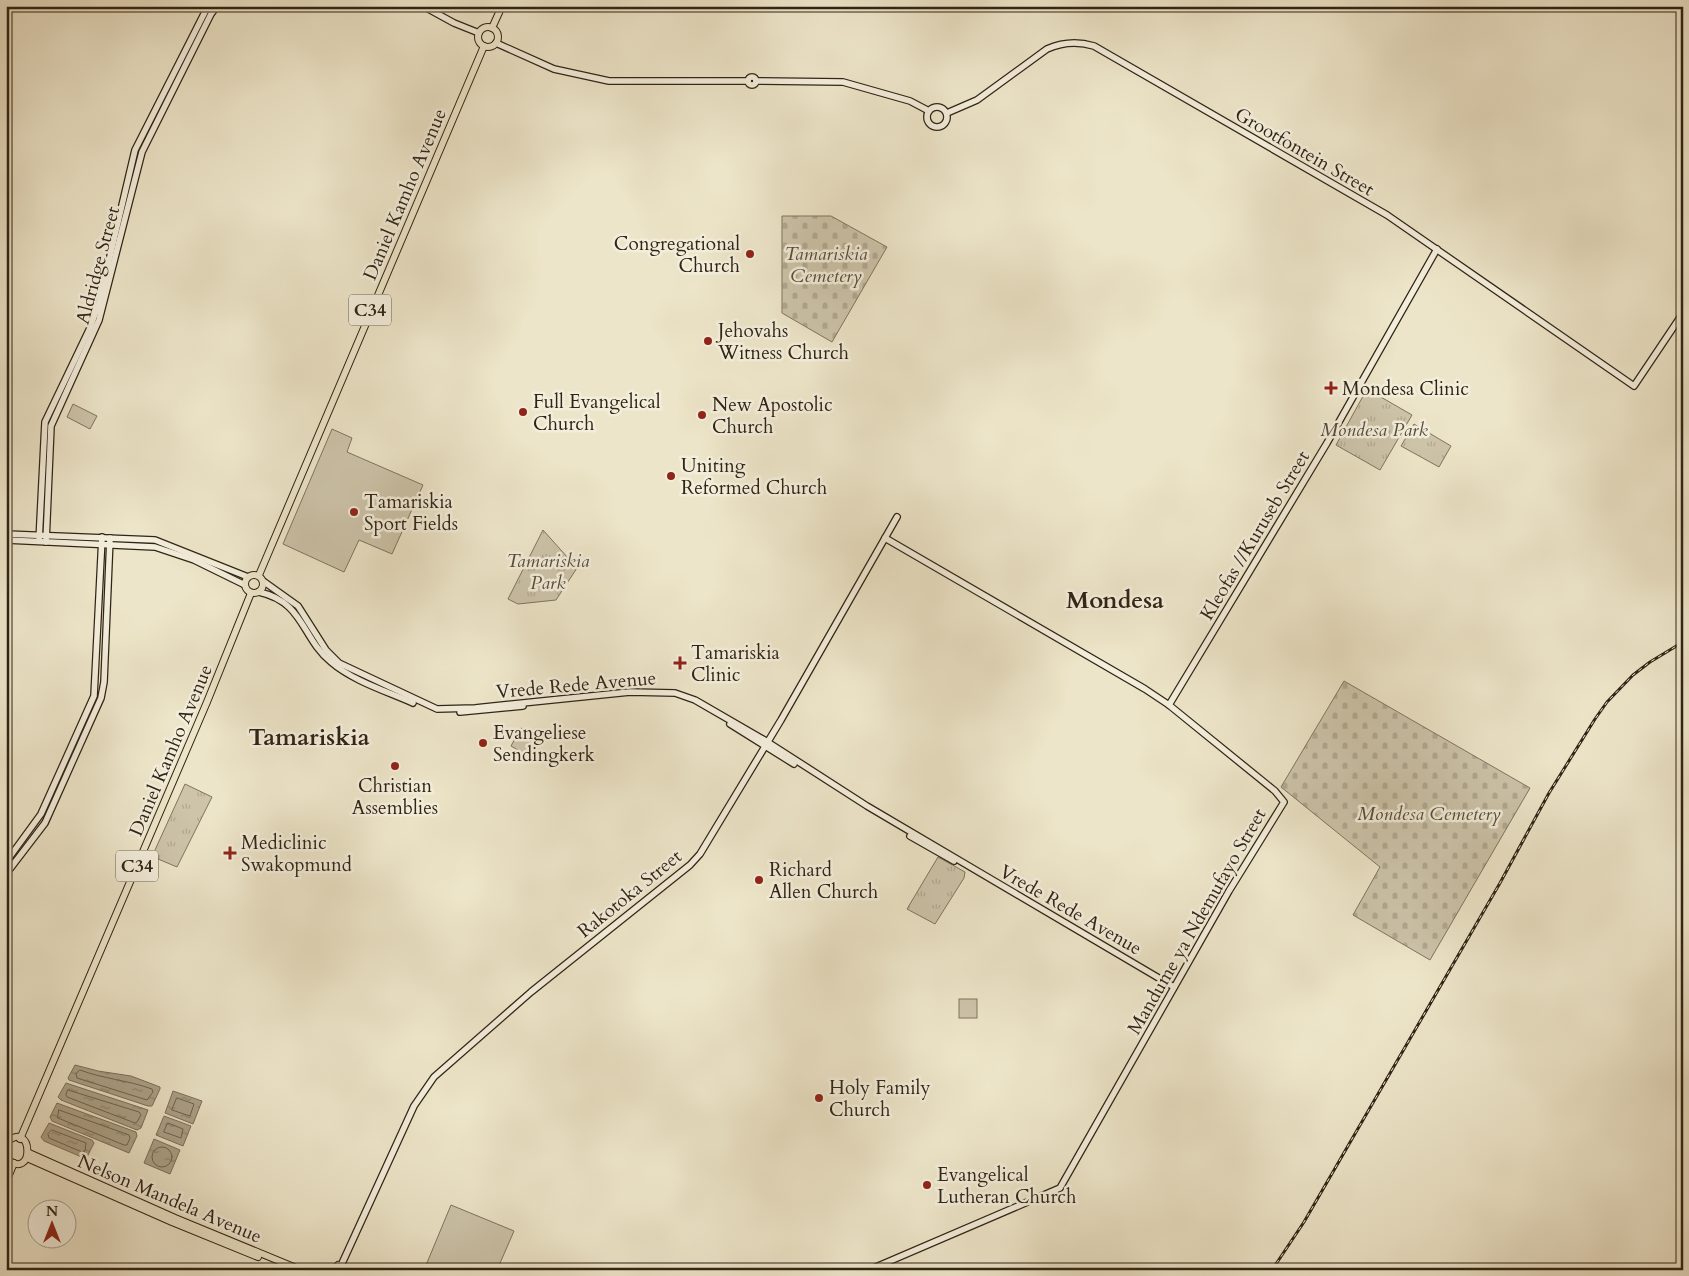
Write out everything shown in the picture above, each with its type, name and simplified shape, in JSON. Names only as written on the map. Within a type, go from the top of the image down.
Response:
[{"type":"main road","points":[[492,28],[502,6]]},
{"type":"main road","points":[[484,28],[492,28],[498,36],[496,43],[490,47],[484,46],[478,41],[479,32],[484,28]]},
{"type":"main road","name":"Daniel Kamho Avenue","points":[[259,592],[263,587],[261,578],[484,46]]},
{"type":"main road","points":[[259,592],[251,592],[245,585],[248,577],[261,578]]},
{"type":"main road","name":"Daniel Kamho Avenue","points":[[20,1139],[207,702],[251,592]]},
{"type":"main road","points":[[6,1143],[14,1138],[20,1139],[27,1144],[28,1155],[21,1162],[9,1162],[6,1182]]},
{"type":"main road","name":"Nelson Mandela Avenue","points":[[28,1155],[172,1222],[289,1270]]},
{"type":"main road","name":"Nelson Mandela Avenue","points":[[28,1155],[166,1215],[301,1270]]},
{"type":"street","name":"Aldridge Street","points":[[83,350],[99,303],[135,150],[208,6]]},
{"type":"street","name":"Aldridge Street","points":[[43,538],[51,426],[104,305],[142,152],[211,14],[217,6]]},
{"type":"street","points":[[423,6],[454,23],[479,32]]},
{"type":"street","name":"Grootfontein Street","points":[[947,113],[977,100],[1047,49],[1058,44],[1082,42],[1094,46],[1387,216],[1634,386],[1683,313]]},
{"type":"street","points":[[496,43],[554,69],[609,81],[748,81],[753,77],[756,81],[844,82],[910,101],[929,111],[939,107],[947,113],[945,124],[934,128],[927,120],[929,111]]},
{"type":"street","name":"Kleofas //Kuruseb Street","points":[[1169,705],[1327,443],[1437,249]]},
{"type":"street","name":"Rakotoka Street","points":[[338,1268],[414,1106],[426,1085],[446,1064],[517,1004],[690,865],[700,854],[765,743],[781,720],[898,517]]},
{"type":"street","points":[[6,534],[102,541],[164,542],[248,577]]},
{"type":"street","points":[[6,540],[43,538]]},
{"type":"street","name":"Mandume ya Ndemufayo Street","points":[[869,1270],[979,1225],[1060,1188],[1174,987],[1284,802],[1275,791],[1169,705],[1103,663],[885,538]]},
{"type":"street","points":[[6,862],[40,814],[94,696],[102,541]]},
{"type":"street","points":[[110,541],[162,548],[194,560],[245,585]]},
{"type":"street","points":[[6,874],[45,823],[101,698],[104,682],[110,541]]},
{"type":"street","name":"Vrede Rede Avenue","points":[[261,578],[298,606],[322,644],[339,663],[437,709],[475,708],[630,692],[675,693],[695,700],[860,802],[1174,987]]},
{"type":"street","name":"Vrede Rede Avenue","points":[[259,592],[278,598],[290,606],[320,651],[338,667],[360,680],[434,712],[475,712],[630,696],[675,696],[694,703],[765,743]]},
{"type":"green space","name":"Tamariskia Cemetery","points":[[782,216],[831,216],[887,247],[832,342],[782,313]]},
{"type":"green space","name":"Mondesa Park","points":[[1367,389],[1412,415],[1380,470],[1336,445]]},
{"type":"green space","points":[[73,404],[97,416],[90,429],[67,417]]},
{"type":"green space","points":[[1414,424],[1451,446],[1439,467],[1401,446]]},
{"type":"green space","name":"Tamariskia Sport Fields","points":[[332,429],[352,438],[347,452],[423,485],[392,554],[359,540],[344,572],[283,544]]},
{"type":"green space","name":"Tamariskia Park","points":[[543,530],[577,568],[556,600],[518,604],[508,599]]},
{"type":"green space","name":"Mondesa Cemetery","points":[[1344,681],[1530,788],[1430,960],[1353,915],[1380,867],[1281,787]]},
{"type":"green space","points":[[521,728],[538,737],[528,756],[511,746]]},
{"type":"green space","points":[[185,784],[212,797],[177,867],[158,859],[155,850]]},
{"type":"green space","points":[[938,857],[965,872],[964,878],[935,924],[907,909]]},
{"type":"green space","points":[[959,999],[977,999],[977,1018],[959,1018]]},
{"type":"green space","points":[[451,1205],[514,1231],[497,1270],[424,1270]]},
{"type":"water","points":[[75,1065],[131,1076],[160,1087],[160,1089],[152,1106],[148,1106],[69,1080],[68,1078]]},
{"type":"water","points":[[66,1083],[148,1110],[141,1128],[137,1130],[61,1100],[58,1097]]},
{"type":"water","points":[[173,1091],[202,1101],[193,1124],[165,1113]]},
{"type":"water","points":[[57,1103],[136,1132],[137,1136],[129,1153],[52,1121],[50,1117]]},
{"type":"water","points":[[164,1116],[191,1126],[183,1146],[156,1135]]},
{"type":"water","points":[[49,1123],[92,1140],[94,1143],[87,1157],[84,1158],[44,1141],[41,1137]]},
{"type":"water","points":[[154,1139],[180,1150],[170,1174],[144,1163]]},
{"type":"railway","points":[[1272,1270],[1304,1222],[1500,883],[1549,793],[1595,719],[1607,702],[1633,675],[1683,642]]},
{"type":"place","name":"Congregational Church","points":[[750,254]]},
{"type":"place","name":"Jehovahs Witness Church","points":[[708,341]]},
{"type":"place","name":"Mondesa Clinic","points":[[1331,388]]},
{"type":"place","name":"Full Evangelical Church","points":[[523,412]]},
{"type":"place","name":"New Apostolic Church","points":[[702,415]]},
{"type":"place","name":"Uniting Reformed Church","points":[[671,476]]},
{"type":"place","name":"Tamariskia Sport Fields","points":[[354,512]]},
{"type":"place","name":"Tamariskia Clinic","points":[[680,663]]},
{"type":"place","name":"Evangeliese Sendingkerk","points":[[483,743]]},
{"type":"place","name":"Christian Assemblies","points":[[395,766]]},
{"type":"place","name":"Mediclinic Swakopmund","points":[[230,853]]},
{"type":"place","name":"Richard Allen Church","points":[[759,880]]},
{"type":"place","name":"Holy Family Church","points":[[819,1098]]},
{"type":"place","name":"Evangelical Lutheran Church","points":[[927,1185]]},
{"type":"district","name":"Mondesa","points":[[1115,600]]},
{"type":"district","name":"Tamariskia","points":[[309,737]]}]
